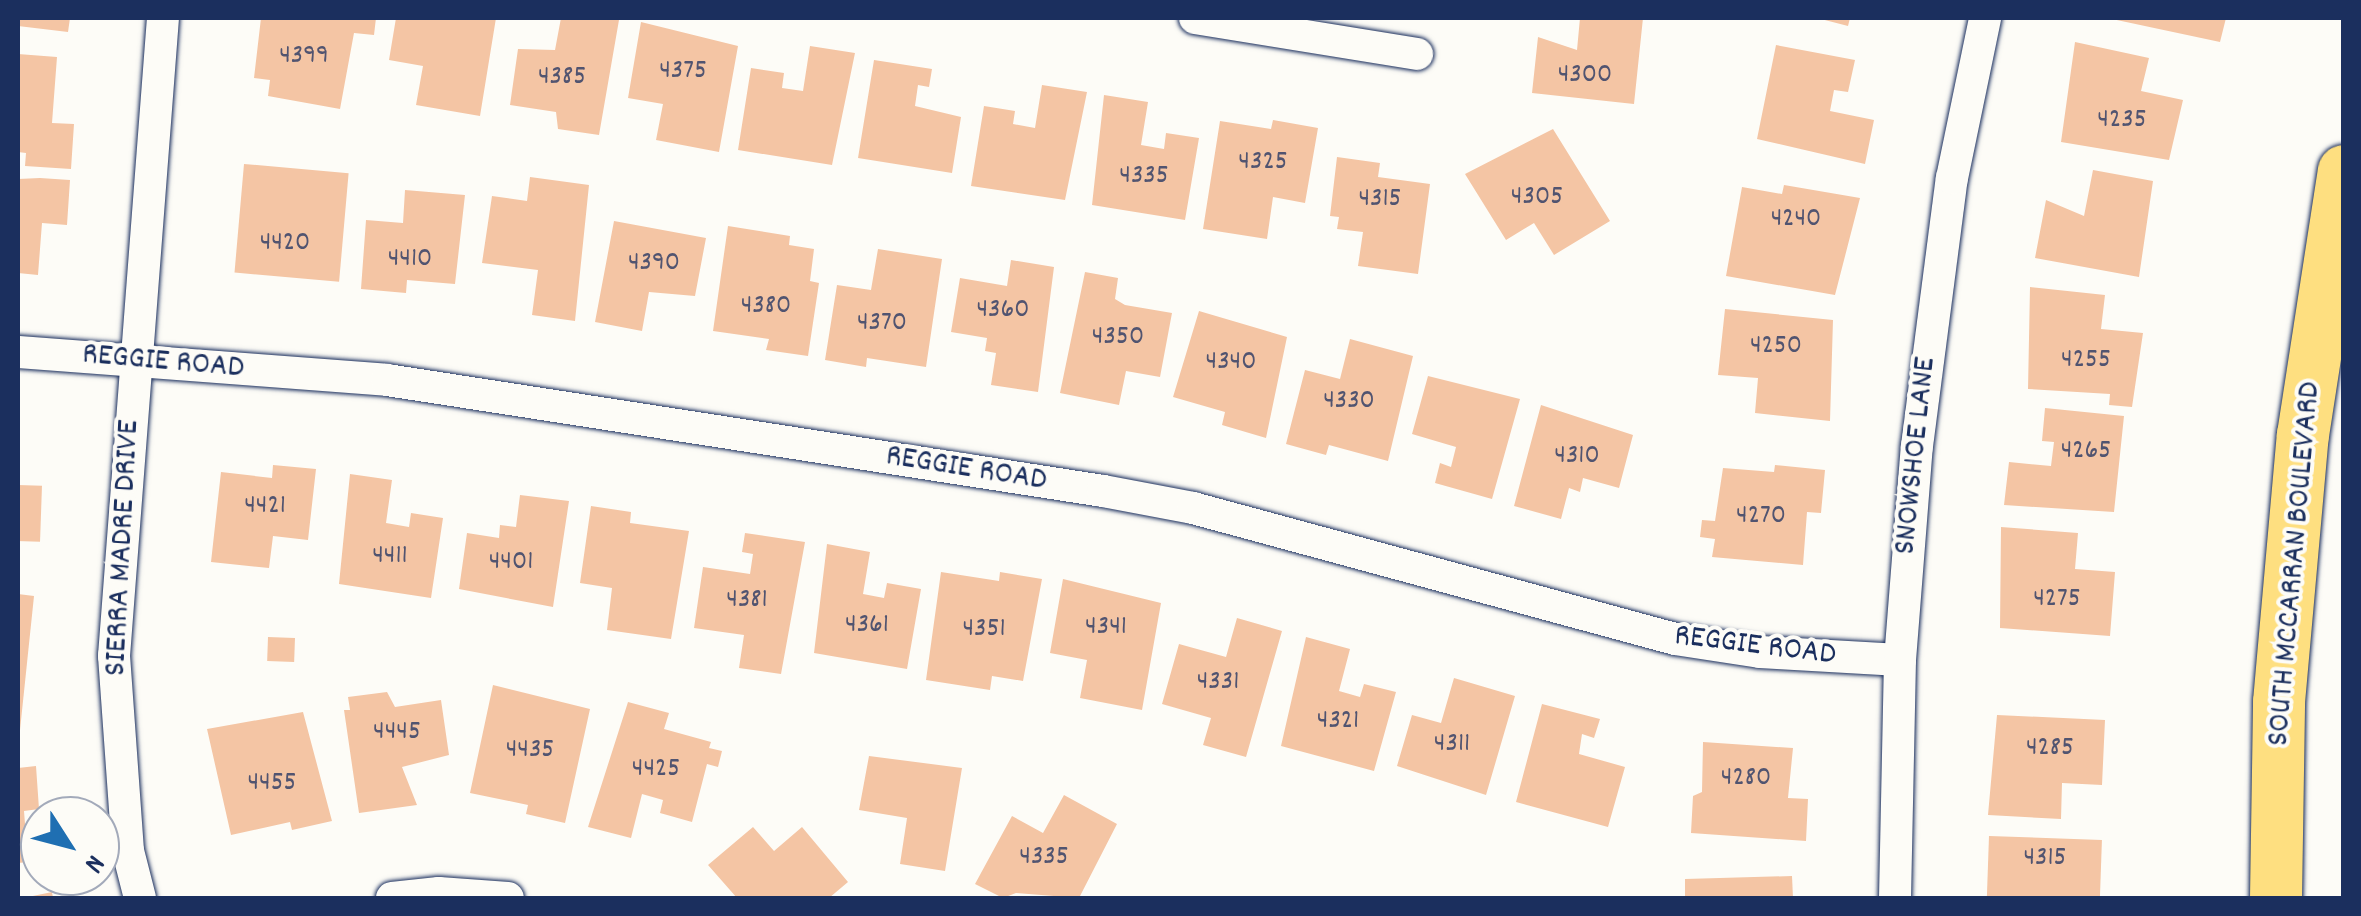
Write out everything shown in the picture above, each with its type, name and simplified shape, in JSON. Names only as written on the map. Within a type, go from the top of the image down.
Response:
[{"type":"main road","name":"SOUTH MCCARRAN BOULEVARD","points":[[2276,898],[2287,607],[2303,435],[2344,171]]},
{"type":"street","name":"SIERRA MADRE DRIVE","points":[[140,898],[124,816],[114,656],[163,18]]},
{"type":"street","points":[[1195,18],[1417,54]]},
{"type":"street","name":"SNOWSHOE LANE","points":[[1896,898],[1900,660],[1933,308],[1985,18]]},
{"type":"street","name":"REGGIE ROAD","points":[[18,352],[387,380],[1103,491],[1193,508],[1675,638],[1760,652],[1900,660]]},
{"type":"street","points":[[392,898],[439,893],[508,898]]},
{"type":"building","points":[[18,18],[70,18],[68,32],[18,26]]},
{"type":"building","points":[[261,18],[376,18],[374,35],[354,33],[340,109],[268,96],[270,80],[254,78]]},
{"type":"building","points":[[396,18],[496,18],[480,116],[416,105],[423,66],[389,60]]},
{"type":"building","points":[[561,18],[619,20],[599,135],[558,129],[556,112],[510,105],[518,49],[555,50]]},
{"type":"building","points":[[1580,18],[1643,18],[1634,104],[1532,93],[1538,37],[1577,50]]},
{"type":"building","points":[[1817,18],[1850,18],[1848,26]]},
{"type":"building","points":[[2112,18],[2226,18],[2220,42],[2112,19]]},
{"type":"building","points":[[641,22],[738,46],[719,152],[656,140],[663,104],[628,98]]},
{"type":"building","points":[[2075,42],[2149,58],[2141,91],[2183,100],[2169,160],[2061,142]]},
{"type":"building","points":[[1776,45],[1855,60],[1848,92],[1834,90],[1830,111],[1874,120],[1865,164],[1757,139]]},
{"type":"building","points":[[810,46],[855,53],[832,165],[738,150],[751,68],[784,73],[782,88],[803,91]]},
{"type":"building","points":[[18,54],[57,57],[52,123],[74,124],[71,169],[25,166],[26,153],[18,152]]},
{"type":"building","points":[[874,60],[932,69],[929,87],[918,85],[915,106],[961,117],[952,173],[858,158]]},
{"type":"building","points":[[1042,85],[1087,92],[1065,200],[971,186],[984,106],[1015,111],[1013,124],[1035,128]]},
{"type":"building","points":[[1104,95],[1148,102],[1141,145],[1164,149],[1166,133],[1199,138],[1185,220],[1092,205]]},
{"type":"building","points":[[1273,120],[1318,128],[1305,203],[1273,197],[1267,239],[1203,229],[1220,121],[1271,129]]},
{"type":"building","points":[[1553,129],[1610,221],[1554,255],[1534,223],[1506,240],[1465,174]]},
{"type":"building","points":[[1337,157],[1380,163],[1378,177],[1430,184],[1418,274],[1358,266],[1363,232],[1337,229],[1339,217],[1330,216]]},
{"type":"building","points":[[244,164],[349,173],[339,282],[235,273]]},
{"type":"building","points":[[2093,170],[2153,181],[2139,277],[2035,258],[2046,200],[2084,216]]},
{"type":"building","points":[[530,177],[589,185],[575,321],[532,315],[538,270],[482,263],[492,196],[527,201]]},
{"type":"building","points":[[18,179],[70,180],[67,225],[42,223],[38,275],[18,273]]},
{"type":"building","points":[[1784,185],[1860,198],[1835,295],[1726,276],[1742,187],[1782,194]]},
{"type":"building","points":[[405,190],[465,195],[455,284],[407,280],[406,293],[361,289],[366,220],[403,223]]},
{"type":"building","points":[[614,221],[706,238],[695,296],[649,292],[642,331],[595,322]]},
{"type":"building","points":[[728,226],[790,236],[789,245],[814,249],[810,281],[819,283],[808,356],[766,350],[769,339],[713,331]]},
{"type":"building","points":[[878,249],[942,259],[926,367],[867,358],[866,367],[825,360],[837,285],[871,290]]},
{"type":"building","points":[[1011,260],[1054,267],[1038,392],[991,385],[996,353],[985,351],[987,338],[951,332],[960,278],[1007,286]]},
{"type":"building","points":[[1085,272],[1118,278],[1115,299],[1125,305],[1172,313],[1160,377],[1126,371],[1119,405],[1060,393]]},
{"type":"building","points":[[2030,287],[2105,295],[2101,329],[2143,333],[2132,407],[2109,405],[2110,394],[2028,389]]},
{"type":"building","points":[[1725,309],[1833,320],[1830,421],[1755,413],[1758,378],[1718,375]]},
{"type":"building","points":[[1199,311],[1287,337],[1266,438],[1222,425],[1225,412],[1173,397]]},
{"type":"building","points":[[1350,339],[1413,356],[1388,461],[1329,445],[1326,455],[1286,444],[1305,370],[1340,379]]},
{"type":"building","points":[[1428,376],[1520,399],[1492,499],[1435,483],[1440,463],[1451,467],[1456,447],[1412,434]]},
{"type":"building","points":[[1541,405],[1633,435],[1619,488],[1583,478],[1580,492],[1569,488],[1561,519],[1514,506]]},
{"type":"building","points":[[2045,408],[2124,416],[2114,512],[2004,505],[2009,462],[2051,466],[2054,442],[2042,441]]},
{"type":"building","points":[[273,465],[316,469],[308,540],[273,536],[269,568],[211,562],[221,472],[272,478]]},
{"type":"building","points":[[1775,465],[1825,470],[1821,513],[1807,512],[1803,565],[1712,557],[1715,539],[1700,537],[1702,520],[1715,521],[1723,468],[1774,472]]},
{"type":"building","points":[[350,474],[392,480],[386,523],[409,527],[411,513],[443,518],[431,598],[339,584]]},
{"type":"building","points":[[18,485],[42,486],[40,542],[18,541]]},
{"type":"building","points":[[520,495],[569,501],[553,607],[459,589],[467,533],[499,538],[500,525],[516,527]]},
{"type":"building","points":[[591,506],[631,512],[630,523],[689,531],[671,639],[607,630],[612,588],[580,583]]},
{"type":"building","points":[[2001,527],[2078,533],[2075,569],[2115,572],[2110,636],[2000,628]]},
{"type":"building","points":[[745,533],[805,542],[781,674],[739,668],[744,635],[694,628],[703,567],[750,574],[753,554],[742,552]]},
{"type":"building","points":[[827,544],[870,552],[863,594],[884,598],[887,583],[921,589],[907,669],[814,653]]},
{"type":"building","points":[[941,572],[999,581],[1000,572],[1042,579],[1023,681],[992,676],[990,690],[926,680]]},
{"type":"building","points":[[1063,579],[1161,603],[1142,710],[1080,698],[1087,660],[1050,653]]},
{"type":"building","points":[[18,594],[34,596],[20,730],[18,730]]},
{"type":"building","points":[[1237,618],[1282,631],[1246,757],[1203,745],[1211,718],[1162,704],[1179,644],[1226,657]]},
{"type":"building","points":[[268,637],[295,638],[294,662],[267,661]]},
{"type":"building","points":[[1306,637],[1350,649],[1339,691],[1360,697],[1364,684],[1396,692],[1374,771],[1281,746]]},
{"type":"building","points":[[1454,678],[1515,696],[1486,795],[1397,766],[1412,715],[1441,723]]},
{"type":"building","points":[[493,685],[590,709],[565,823],[526,814],[528,805],[470,793]]},
{"type":"building","points":[[387,692],[395,707],[441,700],[449,755],[402,767],[417,805],[359,813],[344,710],[350,710],[348,697]]},
{"type":"building","points":[[628,702],[669,713],[664,729],[711,742],[709,748],[722,751],[718,767],[707,764],[692,822],[660,813],[663,800],[642,794],[631,838],[588,827]]},
{"type":"building","points":[[1542,704],[1600,719],[1594,738],[1582,734],[1579,754],[1625,767],[1608,827],[1516,802]]},
{"type":"building","points":[[303,712],[332,821],[292,830],[290,822],[231,835],[207,729]]},
{"type":"building","points":[[1997,715],[2105,720],[2102,785],[2062,783],[2061,819],[1988,815]]},
{"type":"building","points":[[1703,742],[1793,748],[1788,798],[1808,799],[1806,841],[1691,833],[1693,796],[1702,792]]},
{"type":"building","points":[[869,756],[962,768],[945,871],[900,864],[907,818],[859,810]]},
{"type":"building","points":[[36,766],[38,796],[20,796],[18,863],[18,768]]},
{"type":"building","points":[[1064,795],[1117,824],[1079,898],[1016,893],[1003,898],[975,884],[1012,816],[1043,833]]},
{"type":"building","points":[[753,827],[774,851],[802,827],[848,882],[829,898],[737,898],[708,865]]},
{"type":"building","points":[[1989,836],[2102,840],[2100,898],[1987,898]]},
{"type":"building","points":[[1792,876],[1793,898],[1685,898],[1685,879]]}]
